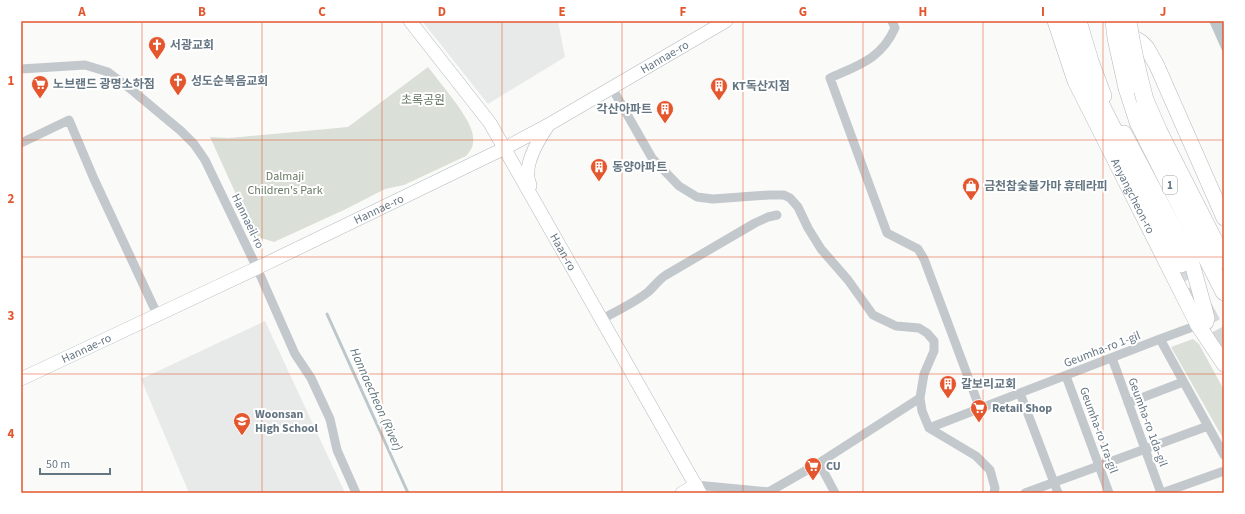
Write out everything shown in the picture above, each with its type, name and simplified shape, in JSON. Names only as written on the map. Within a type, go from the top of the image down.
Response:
[{"type":"highway","points":[[1065,21],[1088,78],[1181,264]]},
{"type":"highway","name":"1","points":[[1114,21],[1116,38],[1127,88],[1138,122],[1221,286],[1224,302]]},
{"type":"highway","name":"1","points":[[1128,21],[1134,57],[1145,100],[1159,132],[1224,260]]},
{"type":"main road","name":"Haan-ro","points":[[410,21],[490,123],[535,199],[698,489]]},
{"type":"main road","name":"Hannae-ro","points":[[21,379],[257,268],[505,148],[548,125],[726,21]]},
{"type":"main road","name":"Anyangcheon-ro","points":[[1055,21],[1075,81],[1198,325],[1224,364]]},
{"type":"main road","points":[[1079,21],[1102,92],[1191,260],[1207,318],[1206,322],[1198,325]]},
{"type":"main road","points":[[1107,21],[1141,42],[1147,48],[1157,66],[1224,218]]},
{"type":"main road","points":[[535,199],[528,177],[529,167],[532,154],[548,125]]},
{"type":"main road","points":[[21,370],[42,369]]},
{"type":"main road","points":[[21,383],[42,369]]},
{"type":"main road","points":[[682,493],[698,489]]},
{"type":"street","points":[[892,21],[895,28],[889,41],[868,61],[830,78],[888,233],[918,249],[924,259],[980,409]]},
{"type":"street","name":"Hannaeil-ro","points":[[21,69],[85,65],[108,72],[181,130],[194,144],[205,160],[257,268],[295,354],[310,378],[330,419],[337,450],[356,493]]},
{"type":"street","points":[[612,88],[652,158],[679,186],[697,197],[713,199],[769,195],[790,198],[798,207],[808,228],[822,249],[848,280],[873,315],[896,326],[919,328],[927,333],[934,341],[934,351],[924,374],[920,398],[922,411],[929,428],[976,456],[990,470],[995,488],[994,493]]},
{"type":"street","points":[[21,143],[69,120],[94,179],[157,314]]},
{"type":"street","points":[[602,319],[637,300],[650,291],[658,281],[666,275],[755,223],[768,217],[777,216]]},
{"type":"street","points":[[1160,339],[1198,325]]},
{"type":"street","name":"Geumha-ro 1-gil","points":[[929,428],[1160,339],[1224,455]]},
{"type":"street","name":"Geumha-ro 1da-gil","points":[[1112,358],[1162,493]]},
{"type":"street","name":"Geumha-ro 1ra-gil","points":[[1066,376],[1109,493]]},
{"type":"street","points":[[1128,402],[1183,382]]},
{"type":"street","points":[[1020,393],[1058,493]]},
{"type":"street","points":[[698,489],[768,492],[819,463],[920,398]]},
{"type":"street","points":[[1025,493],[1208,426]]},
{"type":"street","points":[[819,463],[835,493]]},
{"type":"street","points":[[1162,493],[1224,471]]},
{"type":"shaded area","points":[[422,21],[558,21],[565,57],[488,104]]},
{"type":"shaded area","points":[[1209,21],[1224,21],[1224,55]]},
{"type":"shaded area","name":"Woonsan High School","points":[[265,321],[345,493],[189,493],[141,379]]},
{"type":"green space","name":"Dalmaji Children's Park","points":[[428,67],[462,111],[472,130],[473,145],[466,156],[404,185],[385,189],[346,209],[274,242],[255,236],[210,137],[229,138],[348,127]]},
{"type":"green space","points":[[1193,339],[1199,344],[1224,390],[1224,440],[1171,347]]},
{"type":"waterway","name":"Hannaecheon (River)","points":[[327,314],[408,493]]},
{"type":"tunnel","points":[[1181,264],[1224,345]]},
{"type":"place","name":"서광교회","points":[[157,60]]},
{"type":"place","name":"성도순복음교회","points":[[178,96]]},
{"type":"place","name":"노브랜드 광명소하점","points":[[40,99]]},
{"type":"place","name":"KT독산지점","points":[[719,101]]},
{"type":"place","name":"각산아파트","points":[[665,124]]},
{"type":"place","name":"동양아파트","points":[[599,182]]},
{"type":"place","name":"금천참숯불가마 휴테라피","points":[[971,201]]},
{"type":"place","name":"갈보리교회","points":[[948,399]]},
{"type":"place","name":"Retail Shop","points":[[979,423]]},
{"type":"place","name":"Woonsan High School","points":[[242,436]]},
{"type":"place","name":"CU","points":[[813,481]]},
{"type":"park label","name":"초록공원","points":[[423,100]]}]
